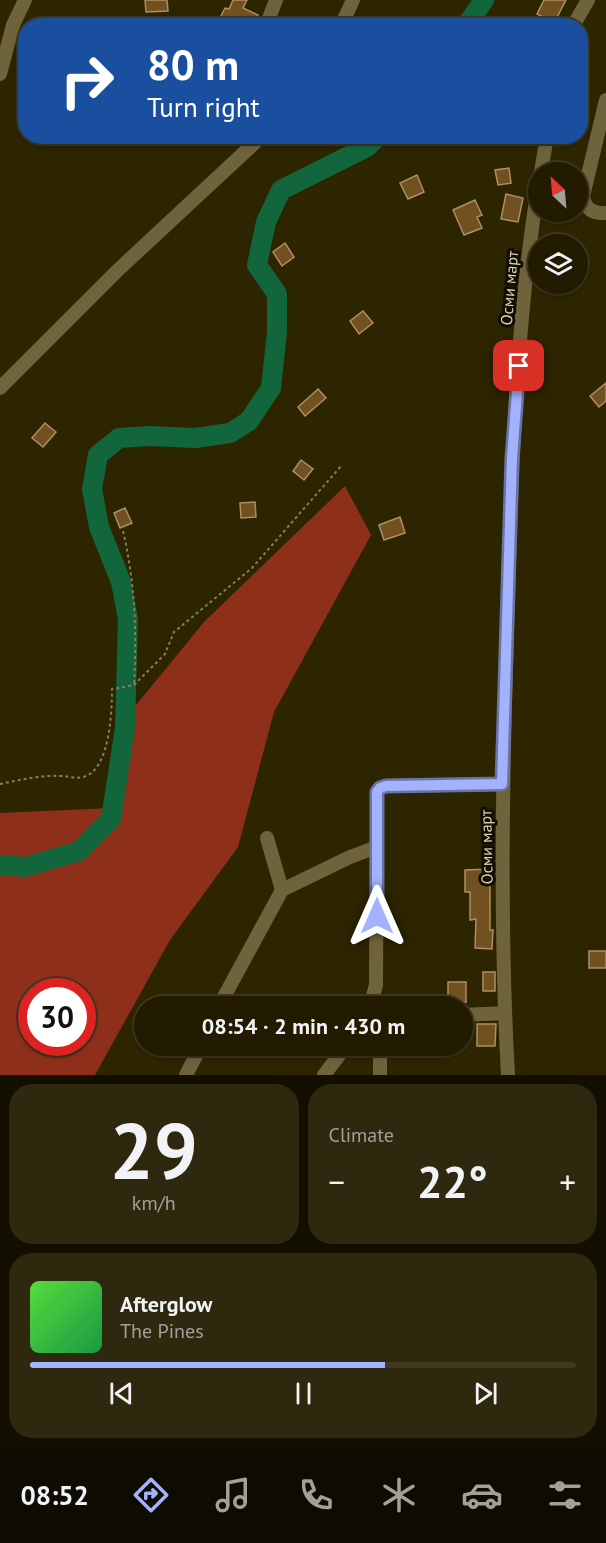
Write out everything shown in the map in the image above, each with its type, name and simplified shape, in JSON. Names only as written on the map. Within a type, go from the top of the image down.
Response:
[{"type":"street","points":[[0,74],[13,25],[25,0]]},
{"type":"street","points":[[269,18],[276,0]]},
{"type":"street","points":[[345,18],[353,0]]},
{"type":"street","points":[[578,18],[588,0]]},
{"type":"street","points":[[606,100],[583,196],[586,207],[592,211],[606,213]]},
{"type":"street","points":[[0,388],[118,270],[253,144]]},
{"type":"street","points":[[543,162],[546,144]]},
{"type":"street","name":"Осми март","points":[[508,1075],[502,784],[512,458],[528,250],[533,222]]},
{"type":"street","points":[[373,996],[376,985],[377,792],[386,786],[502,784]]},
{"type":"street","points":[[267,838],[282,890]]},
{"type":"street","points":[[224,996],[282,890],[377,846]]},
{"type":"street","points":[[473,1014],[505,1013]]},
{"type":"street","points":[[186,1075],[196,1056]]},
{"type":"street","points":[[324,1075],[338,1056]]},
{"type":"street","points":[[380,1056],[380,1075]]},
{"type":"path","points":[[0,784],[30,778],[61,776],[82,778],[93,773],[99,765],[112,720],[112,689],[134,685],[165,654],[174,632],[252,568],[342,465]]},
{"type":"path","points":[[123,531],[130,561],[134,606],[136,648],[134,685]]},
{"type":"shaded area","points":[[345,486],[371,535],[274,712],[238,847],[170,940],[139,996],[134,996],[134,1005],[95,1075],[0,1075],[0,813],[112,808],[132,710],[204,622]]},
{"type":"building","points":[[145,0],[167,0],[168,11],[146,12]]},
{"type":"building","points":[[233,0],[247,0],[243,8],[258,15],[257,18],[220,18],[225,8],[229,9]]},
{"type":"building","points":[[544,0],[566,0],[557,18],[545,18],[537,14]]},
{"type":"building","points":[[509,168],[511,183],[498,185],[495,170]]},
{"type":"building","points":[[417,175],[424,192],[408,199],[400,183]]},
{"type":"building","points":[[506,194],[523,198],[518,222],[501,219]]},
{"type":"building","points":[[475,200],[482,215],[477,217],[482,228],[464,235],[453,210]]},
{"type":"building","points":[[285,243],[294,257],[282,266],[273,252]]},
{"type":"building","points":[[363,311],[373,323],[359,334],[350,321]]},
{"type":"building","points":[[606,383],[606,401],[599,407],[590,396]]},
{"type":"building","points":[[318,389],[326,398],[305,416],[298,407]]},
{"type":"building","points":[[45,423],[56,432],[43,447],[32,438]]},
{"type":"building","points":[[301,460],[313,469],[304,480],[293,471]]},
{"type":"building","points":[[255,502],[256,517],[241,518],[240,503]]},
{"type":"building","points":[[125,508],[132,523],[120,528],[114,513]]},
{"type":"building","points":[[400,517],[405,533],[384,540],[379,525]]},
{"type":"building","points":[[490,869],[492,949],[475,948],[476,919],[470,920],[470,892],[465,892],[465,870]]},
{"type":"building","points":[[589,951],[606,951],[606,968],[589,968]]},
{"type":"building","points":[[483,972],[495,972],[495,991],[483,991]]},
{"type":"building","points":[[448,982],[466,982],[466,996],[448,996]]},
{"type":"building","points":[[477,1024],[496,1024],[495,1046],[477,1046]]},
{"type":"waterway","points":[[472,18],[484,0]]},
{"type":"waterway","points":[[0,865],[25,867],[79,851],[111,819],[125,728],[128,619],[121,582],[99,527],[92,489],[98,455],[119,438],[148,436],[195,438],[230,433],[249,421],[271,388],[277,332],[277,294],[257,265],[266,222],[281,190],[370,144]]},
{"type":"route","points":[[377,916],[377,792],[380,788],[386,786],[502,784],[512,458],[519,366]]}]
